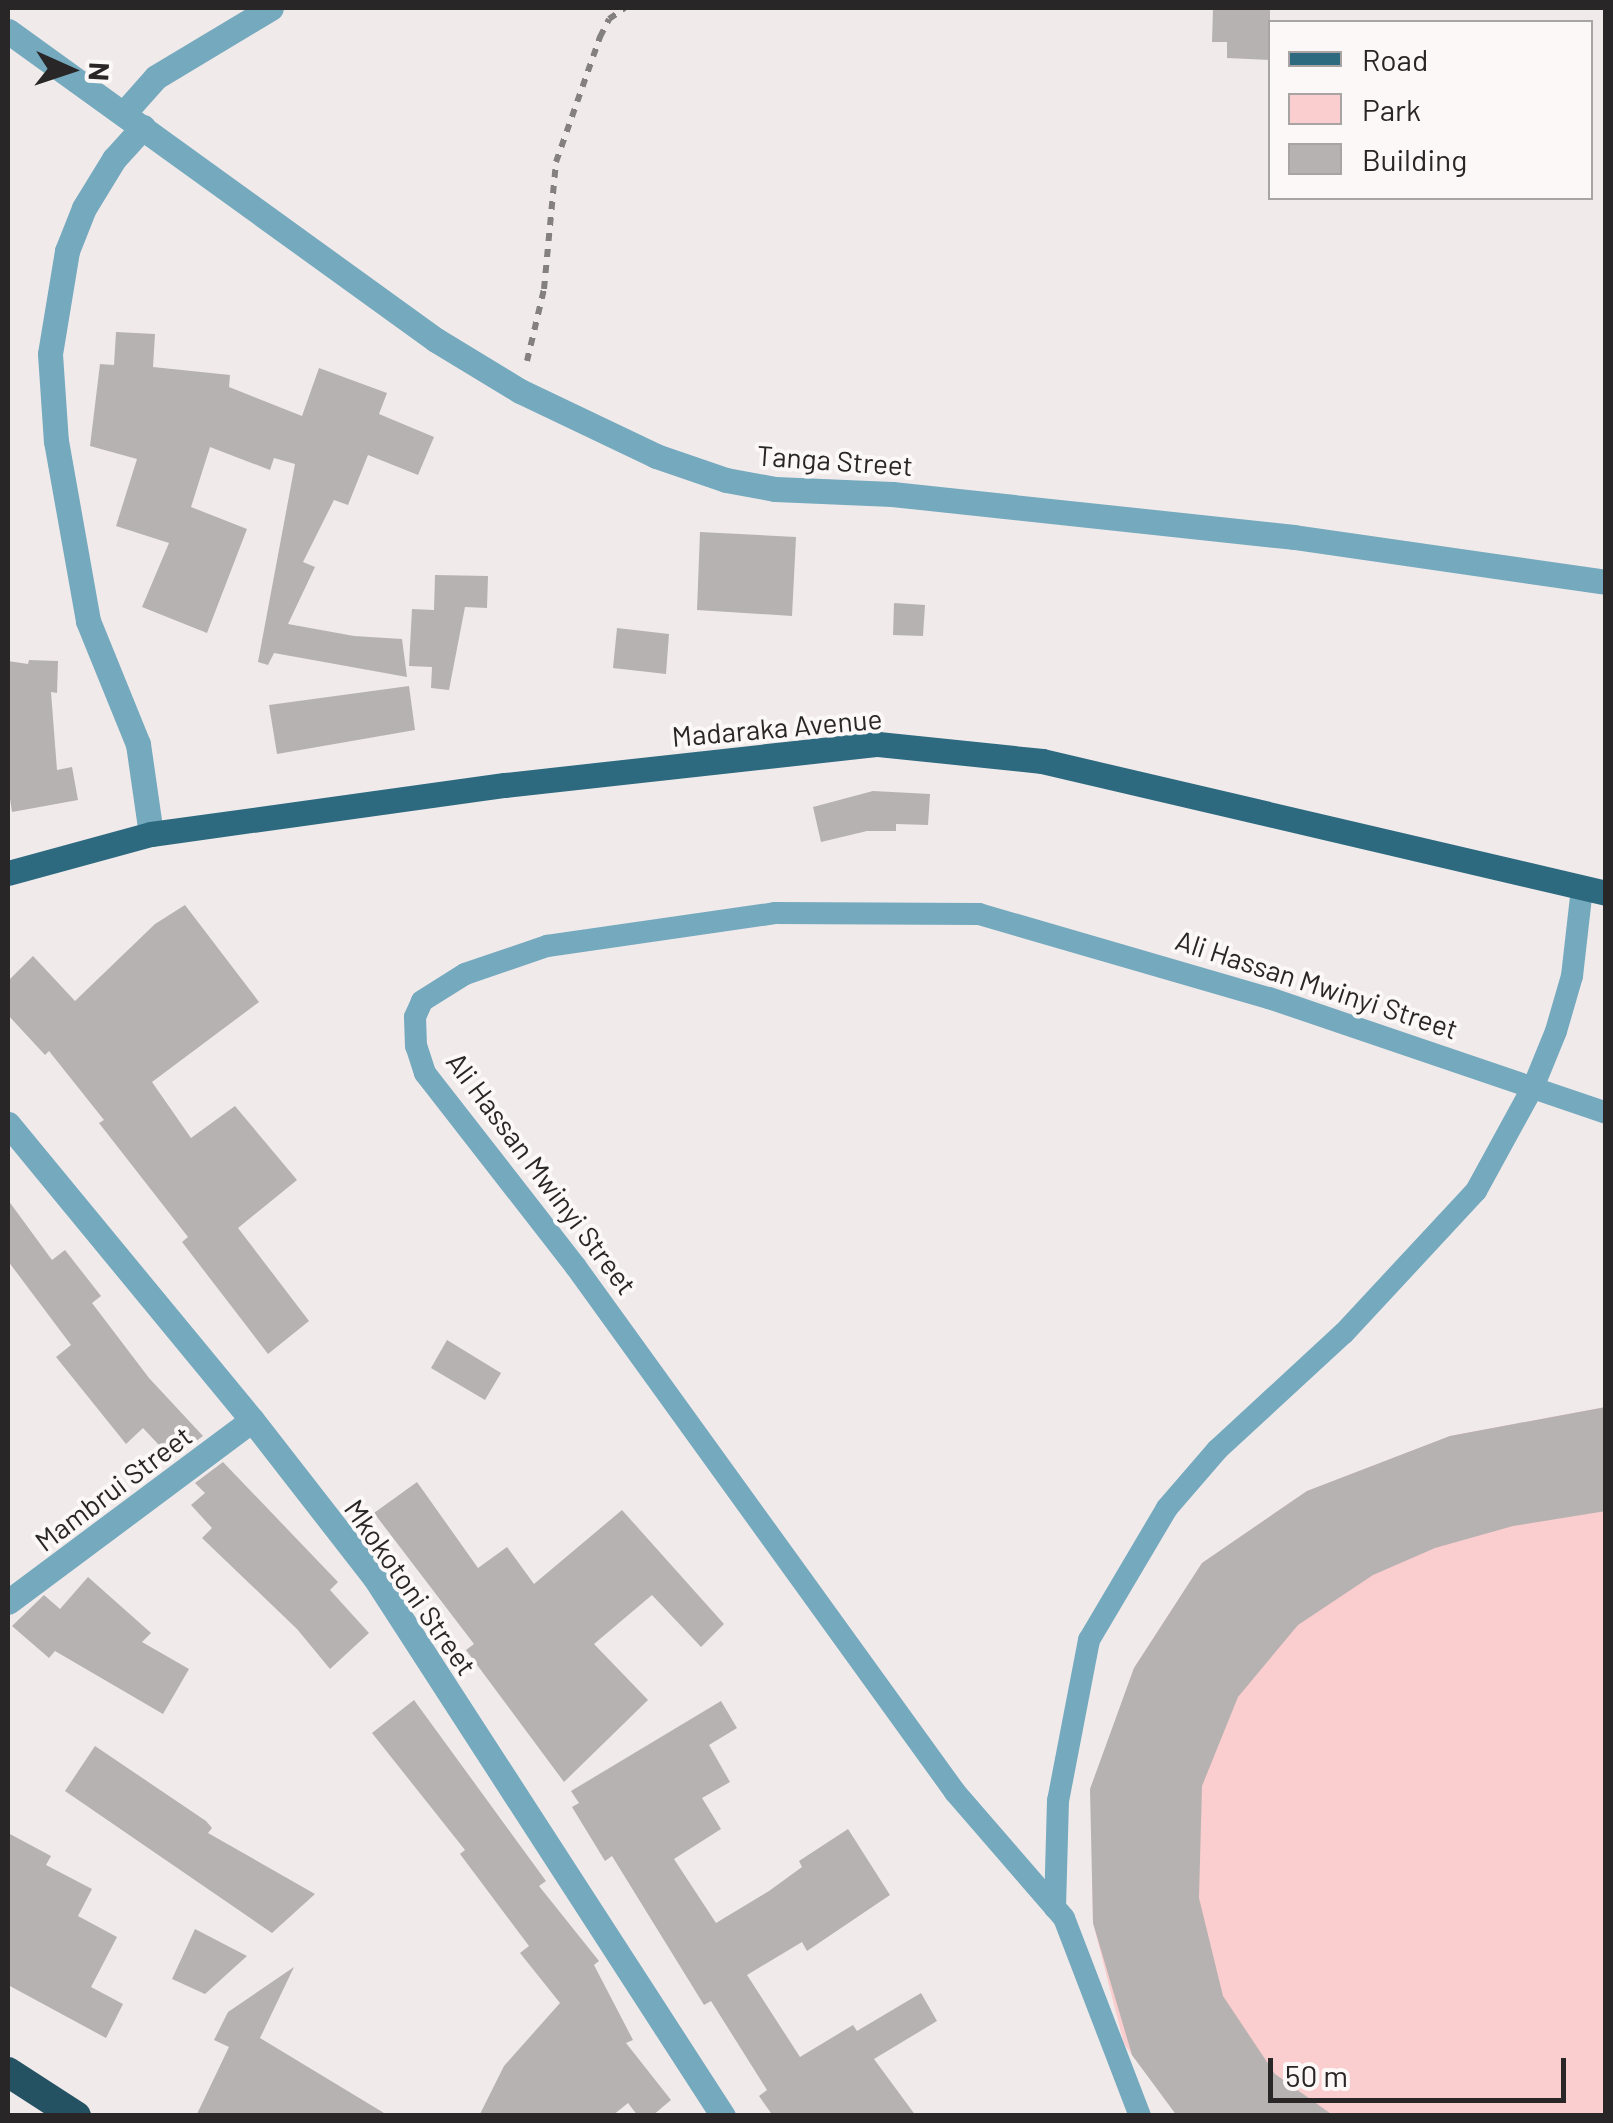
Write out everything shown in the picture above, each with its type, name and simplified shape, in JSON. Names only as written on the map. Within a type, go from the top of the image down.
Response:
[{"type":"highway","points":[[8,2072],[76,2116]]},
{"type":"main road","name":"Madaraka Avenue","points":[[8,873],[151,834],[505,785],[878,744],[1042,761],[1594,891]]},
{"type":"street","points":[[151,834],[138,744],[88,621],[56,440],[50,354],[67,250],[84,208],[156,77],[271,8]]},
{"type":"street","name":"Tanga Street","points":[[8,31],[436,340],[520,391],[656,456],[742,483],[892,494],[1294,537],[1606,582]]},
{"type":"street","name":"Mkokotoni Street","points":[[8,1124],[252,1420],[375,1578],[723,2116]]},
{"type":"street","name":"Mambrui Street","points":[[8,1602],[252,1420]]},
{"type":"lane","name":"Ali Hassan Mwinyi Street","points":[[1055,1908],[1058,1802],[1089,1640],[1167,1508],[1218,1450],[1344,1333],[1476,1191],[1534,1084],[1572,976],[1594,891]]},
{"type":"lane","name":"Ali Hassan Mwinyi Street","points":[[1140,2116],[1064,1918],[955,1792],[576,1267],[425,1072],[416,1046],[416,1017],[422,1001],[465,974],[548,946],[776,913],[979,914],[1270,998],[1534,1084],[1606,1112]]},
{"type":"path","points":[[520,391],[544,289],[556,162],[600,37],[609,19],[625,8]]},
{"type":"green space","points":[[1605,1407],[1605,2115],[1177,2115],[1124,2044],[1093,1923],[1091,1789],[1134,1668],[1202,1563],[1307,1491],[1450,1436]]},
{"type":"building","points":[[1213,8],[1270,8],[1268,60],[1227,58],[1227,42],[1212,42]]},
{"type":"building","points":[[116,332],[155,334],[153,367],[230,375],[229,387],[302,416],[319,368],[387,393],[379,414],[434,437],[418,475],[368,455],[348,505],[334,500],[303,562],[315,567],[288,624],[354,636],[402,639],[407,677],[274,653],[268,665],[258,662],[295,464],[274,458],[270,470],[210,447],[191,507],[247,529],[207,633],[142,607],[169,543],[116,526],[137,459],[90,446],[100,364],[114,365]]},
{"type":"building","points":[[700,532],[796,537],[792,616],[697,610]]},
{"type":"building","points":[[435,575],[488,576],[487,608],[465,607],[449,690],[431,688],[432,667],[409,666],[412,609],[434,610]]},
{"type":"building","points":[[894,603],[925,605],[923,636],[893,635]]},
{"type":"building","points":[[617,628],[669,634],[666,674],[613,668]]},
{"type":"building","points":[[29,660],[58,661],[57,693],[51,692],[57,770],[72,767],[78,800],[12,812],[8,785],[8,661],[28,664]]},
{"type":"building","points":[[409,686],[415,730],[277,754],[269,705]]},
{"type":"building","points":[[873,791],[930,794],[928,825],[896,824],[896,831],[867,831],[821,842],[813,807]]},
{"type":"building","points":[[185,905],[259,1002],[152,1082],[191,1138],[235,1106],[297,1180],[238,1228],[309,1321],[268,1354],[182,1242],[188,1237],[99,1123],[104,1120],[49,1051],[45,1055],[8,1015],[8,981],[33,956],[75,1001],[155,924]]},
{"type":"building","points":[[8,1200],[52,1260],[65,1250],[101,1296],[92,1303],[149,1378],[203,1436],[172,1459],[143,1428],[126,1444],[56,1357],[71,1345],[8,1261]]},
{"type":"building","points":[[447,1340],[501,1373],[485,1400],[431,1368]]},
{"type":"building","points":[[1606,1407],[1606,1511],[1513,1526],[1435,1548],[1373,1575],[1298,1625],[1238,1697],[1202,1786],[1199,1898],[1223,1996],[1275,2074],[1334,2116],[1177,2116],[1132,2055],[1093,1923],[1090,1789],[1134,1668],[1202,1563],[1307,1491],[1450,1436]]},
{"type":"building","points":[[223,1462],[338,1582],[330,1590],[369,1633],[330,1669],[297,1629],[202,1538],[212,1528],[191,1505],[205,1493],[195,1483]]},
{"type":"building","points":[[417,1482],[478,1568],[507,1547],[534,1584],[622,1510],[724,1624],[701,1647],[652,1595],[594,1644],[648,1700],[564,1782],[466,1650],[474,1644],[374,1513]]},
{"type":"building","points":[[88,1577],[151,1633],[142,1642],[189,1669],[163,1714],[55,1651],[49,1658],[12,1626],[44,1595],[60,1609]]},
{"type":"building","points":[[414,1700],[546,1881],[539,1886],[599,1961],[594,1965],[633,2040],[626,2043],[671,2100],[652,2116],[638,2116],[628,2103],[612,2116],[479,2116],[504,2066],[560,2003],[520,1953],[529,1946],[460,1854],[465,1850],[372,1733]]},
{"type":"building","points":[[721,1701],[737,1728],[709,1745],[730,1782],[702,1798],[721,1829],[674,1859],[716,1923],[769,1891],[802,1867],[799,1861],[848,1829],[890,1895],[807,1951],[802,1942],[747,1975],[800,2057],[853,2025],[857,2031],[921,1993],[937,2021],[874,2059],[916,2116],[773,2116],[759,2096],[767,2090],[711,2001],[704,2005],[612,1856],[605,1861],[572,1807],[579,1803],[571,1791]]},
{"type":"building","points":[[95,1746],[206,1821],[212,1828],[208,1833],[315,1894],[272,1933],[65,1791]]},
{"type":"building","points":[[8,1833],[51,1856],[46,1865],[92,1889],[78,1916],[117,1937],[91,1987],[123,2004],[106,2038],[8,1985]]},
{"type":"building","points":[[195,1929],[247,1956],[205,1994],[172,1979]]},
{"type":"building","points":[[294,1967],[260,2038],[389,2116],[196,2116],[229,2047],[214,2040],[228,2012]]}]
